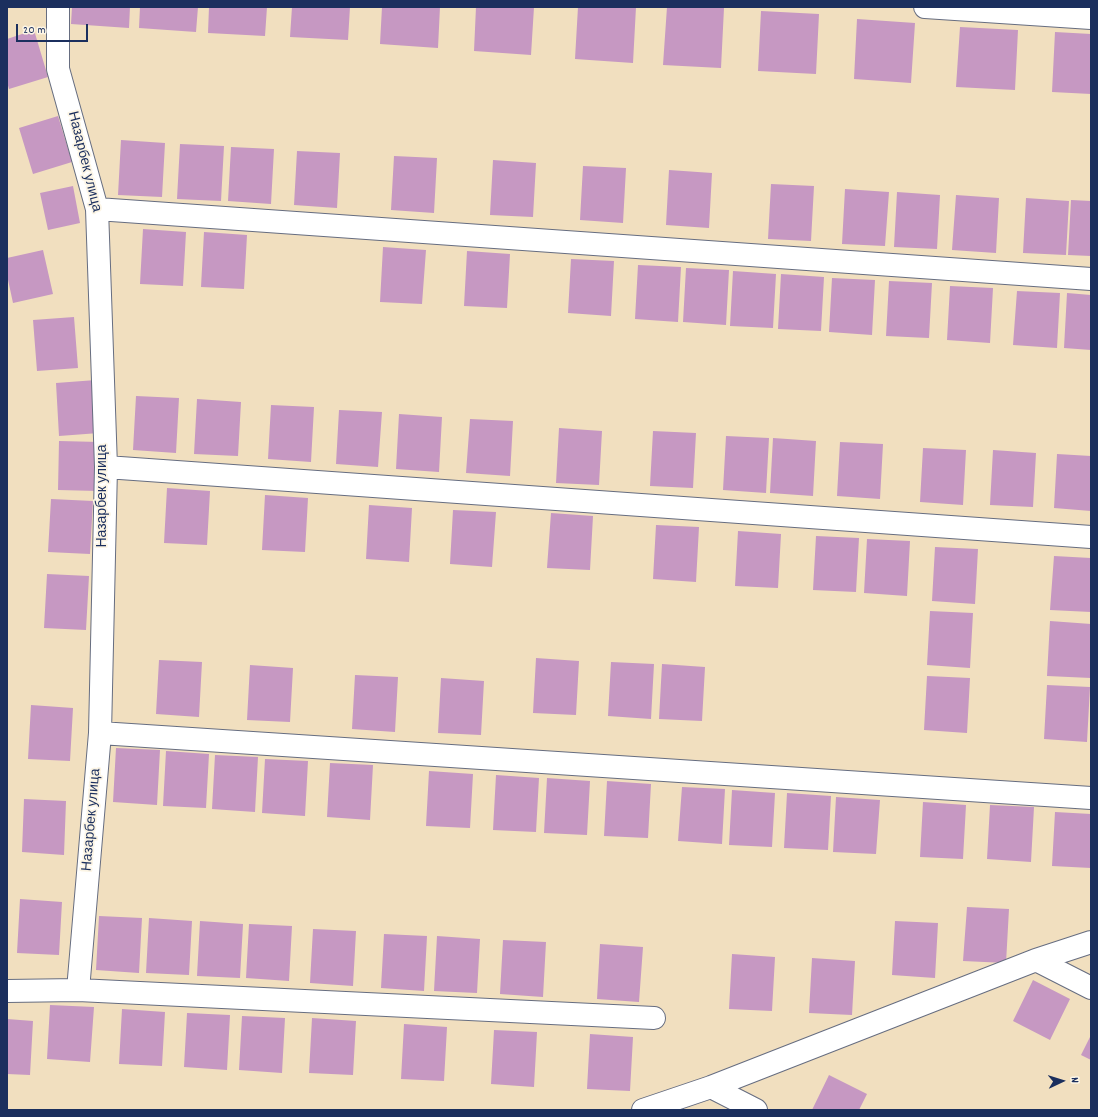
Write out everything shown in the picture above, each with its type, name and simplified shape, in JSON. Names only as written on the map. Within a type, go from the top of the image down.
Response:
[{"type":"street","name":"Назарбек улица","points":[[58,7],[58,69],[97,209],[106,466],[100,733],[78,990]]},
{"type":"street","points":[[925,7],[1091,18]]},
{"type":"street","points":[[97,209],[1091,279]]},
{"type":"street","points":[[106,466],[1091,537]]},
{"type":"street","points":[[100,733],[1091,798]]},
{"type":"street","points":[[643,1110],[711,1087],[1036,960],[1091,942]]},
{"type":"street","points":[[1036,960],[1091,988]]},
{"type":"street","points":[[7,991],[78,990],[654,1018]]},
{"type":"street","points":[[711,1087],[756,1110]]},
{"type":"building","points":[[72,7],[130,7],[129,28],[71,24]]},
{"type":"building","points":[[140,7],[198,7],[196,32],[139,28]]},
{"type":"building","points":[[209,7],[267,7],[265,36],[208,33]]},
{"type":"building","points":[[292,7],[350,7],[348,40],[290,37]]},
{"type":"building","points":[[382,7],[440,7],[438,48],[380,44]]},
{"type":"building","points":[[476,7],[534,7],[531,55],[474,51]]},
{"type":"building","points":[[578,7],[636,7],[633,63],[575,59]]},
{"type":"building","points":[[667,7],[724,8],[721,68],[663,65]]},
{"type":"building","points":[[761,11],[819,14],[816,74],[758,71]]},
{"type":"building","points":[[857,19],[915,23],[911,83],[854,79]]},
{"type":"building","points":[[960,27],[1018,30],[1015,90],[956,87]]},
{"type":"building","points":[[34,30],[48,77],[9,89],[7,82],[7,39]]},
{"type":"building","points":[[1055,32],[1091,34],[1091,94],[1052,92]]},
{"type":"building","points":[[58,116],[72,162],[33,174],[19,128]]},
{"type":"building","points":[[121,140],[165,143],[162,197],[118,195]]},
{"type":"building","points":[[180,144],[224,146],[221,201],[177,199]]},
{"type":"building","points":[[231,147],[274,149],[271,204],[228,201]]},
{"type":"building","points":[[297,151],[340,153],[337,208],[294,205]]},
{"type":"building","points":[[394,156],[437,158],[434,213],[391,210]]},
{"type":"building","points":[[493,160],[536,163],[533,217],[490,215]]},
{"type":"building","points":[[583,166],[626,168],[623,223],[580,220]]},
{"type":"building","points":[[669,170],[712,173],[709,228],[666,225]]},
{"type":"building","points":[[771,184],[814,186],[811,241],[768,239]]},
{"type":"building","points":[[73,186],[80,223],[48,230],[40,193]]},
{"type":"building","points":[[845,189],[889,192],[885,246],[842,244]]},
{"type":"building","points":[[897,192],[940,195],[937,249],[894,247]]},
{"type":"building","points":[[956,195],[999,198],[996,253],[952,250]]},
{"type":"building","points":[[1026,198],[1069,201],[1066,255],[1023,253]]},
{"type":"building","points":[[1071,200],[1091,201],[1091,256],[1068,255]]},
{"type":"building","points":[[143,229],[186,232],[183,286],[140,284]]},
{"type":"building","points":[[204,232],[247,235],[244,289],[201,287]]},
{"type":"building","points":[[383,247],[426,250],[422,304],[380,302]]},
{"type":"building","points":[[43,250],[53,294],[13,303],[7,275],[7,258]]},
{"type":"building","points":[[467,251],[510,254],[507,308],[464,306]]},
{"type":"building","points":[[571,259],[614,261],[611,316],[568,313]]},
{"type":"building","points":[[638,265],[681,267],[678,322],[635,319]]},
{"type":"building","points":[[686,268],[729,270],[726,325],[683,322]]},
{"type":"building","points":[[733,271],[776,274],[773,328],[730,326]]},
{"type":"building","points":[[781,274],[824,277],[821,331],[778,329]]},
{"type":"building","points":[[832,278],[875,280],[872,335],[829,332]]},
{"type":"building","points":[[889,281],[932,283],[929,338],[886,336]]},
{"type":"building","points":[[950,286],[993,288],[990,343],[947,340]]},
{"type":"building","points":[[1017,291],[1060,293],[1057,348],[1013,345]]},
{"type":"building","points":[[1067,293],[1091,295],[1091,350],[1064,348]]},
{"type":"building","points":[[74,317],[78,368],[37,371],[33,320]]},
{"type":"building","points":[[96,380],[99,433],[59,436],[56,383]]},
{"type":"building","points":[[136,396],[179,398],[176,453],[133,450]]},
{"type":"building","points":[[197,399],[241,402],[238,456],[194,454]]},
{"type":"building","points":[[271,405],[314,407],[311,462],[268,459]]},
{"type":"building","points":[[339,410],[382,412],[378,467],[336,464]]},
{"type":"building","points":[[399,414],[442,417],[439,472],[396,469]]},
{"type":"building","points":[[470,419],[513,421],[510,476],[466,473]]},
{"type":"building","points":[[559,428],[602,431],[599,485],[556,483]]},
{"type":"building","points":[[653,431],[696,433],[693,488],[650,486]]},
{"type":"building","points":[[726,436],[769,438],[766,493],[723,490]]},
{"type":"building","points":[[773,438],[816,441],[813,496],[770,493]]},
{"type":"building","points":[[59,441],[99,442],[98,491],[58,490]]},
{"type":"building","points":[[840,442],[883,444],[880,499],[837,496]]},
{"type":"building","points":[[923,448],[966,450],[963,505],[920,502]]},
{"type":"building","points":[[993,450],[1036,453],[1033,507],[990,505]]},
{"type":"building","points":[[1057,454],[1091,456],[1091,511],[1054,508]]},
{"type":"building","points":[[167,488],[210,491],[207,545],[164,543]]},
{"type":"building","points":[[265,495],[308,498],[305,552],[262,550]]},
{"type":"building","points":[[51,499],[93,501],[90,554],[48,552]]},
{"type":"building","points":[[369,505],[412,508],[409,562],[366,559]]},
{"type":"building","points":[[453,510],[496,512],[492,567],[450,564]]},
{"type":"building","points":[[551,513],[593,516],[590,570],[547,568]]},
{"type":"building","points":[[656,525],[699,527],[696,582],[653,579]]},
{"type":"building","points":[[738,531],[781,534],[778,588],[735,586]]},
{"type":"building","points":[[816,536],[859,538],[856,592],[813,590]]},
{"type":"building","points":[[867,539],[910,541],[907,596],[864,593]]},
{"type":"building","points":[[935,547],[978,549],[975,604],[932,601]]},
{"type":"building","points":[[1054,556],[1091,558],[1091,612],[1050,610]]},
{"type":"building","points":[[47,574],[89,576],[86,630],[44,628]]},
{"type":"building","points":[[930,611],[973,613],[970,668],[927,665]]},
{"type":"building","points":[[1050,621],[1091,624],[1091,678],[1047,676]]},
{"type":"building","points":[[536,658],[579,661],[576,715],[533,713]]},
{"type":"building","points":[[159,660],[202,662],[199,717],[156,714]]},
{"type":"building","points":[[611,662],[654,664],[651,719],[608,716]]},
{"type":"building","points":[[662,664],[705,667],[702,721],[659,719]]},
{"type":"building","points":[[250,665],[293,668],[290,722],[247,720]]},
{"type":"building","points":[[355,675],[398,677],[395,732],[352,729]]},
{"type":"building","points":[[927,676],[970,678],[967,733],[924,730]]},
{"type":"building","points":[[441,678],[484,681],[481,735],[438,733]]},
{"type":"building","points":[[1047,685],[1090,687],[1087,742],[1044,739]]},
{"type":"building","points":[[31,705],[73,708],[70,761],[28,759]]},
{"type":"building","points":[[116,748],[160,750],[157,805],[113,802]]},
{"type":"building","points":[[166,751],[209,754],[206,808],[163,806]]},
{"type":"building","points":[[215,755],[258,757],[255,812],[212,809]]},
{"type":"building","points":[[265,759],[308,761],[305,816],[262,813]]},
{"type":"building","points":[[330,763],[373,765],[370,820],[327,817]]},
{"type":"building","points":[[429,771],[473,774],[470,828],[426,826]]},
{"type":"building","points":[[496,775],[539,778],[536,832],[493,830]]},
{"type":"building","points":[[547,778],[590,781],[587,835],[544,833]]},
{"type":"building","points":[[607,781],[651,784],[648,838],[604,836]]},
{"type":"building","points":[[682,787],[725,789],[722,844],[678,841]]},
{"type":"building","points":[[732,790],[775,793],[772,847],[729,845]]},
{"type":"building","points":[[787,793],[831,796],[828,850],[784,848]]},
{"type":"building","points":[[836,797],[880,800],[876,854],[833,852]]},
{"type":"building","points":[[24,799],[66,801],[64,855],[22,852]]},
{"type":"building","points":[[923,802],[966,805],[963,859],[920,857]]},
{"type":"building","points":[[990,805],[1034,807],[1031,862],[987,859]]},
{"type":"building","points":[[1055,812],[1091,814],[1091,868],[1052,866]]},
{"type":"building","points":[[20,899],[62,902],[59,955],[17,953]]},
{"type":"building","points":[[967,907],[1009,909],[1006,963],[963,961]]},
{"type":"building","points":[[99,916],[142,918],[139,973],[96,970]]},
{"type":"building","points":[[149,918],[192,921],[189,975],[146,973]]},
{"type":"building","points":[[200,921],[243,924],[240,978],[197,976]]},
{"type":"building","points":[[895,921],[938,923],[935,978],[892,975]]},
{"type":"building","points":[[249,924],[292,926],[289,981],[246,978]]},
{"type":"building","points":[[313,929],[356,931],[353,986],[310,983]]},
{"type":"building","points":[[384,934],[427,936],[424,991],[381,988]]},
{"type":"building","points":[[437,936],[480,939],[477,993],[434,991]]},
{"type":"building","points":[[503,940],[546,942],[543,997],[500,994]]},
{"type":"building","points":[[600,944],[643,947],[639,1002],[597,999]]},
{"type":"building","points":[[732,954],[775,957],[772,1011],[729,1009]]},
{"type":"building","points":[[812,958],[855,961],[852,1015],[809,1013]]},
{"type":"building","points":[[1033,980],[1070,999],[1050,1040],[1013,1021]]},
{"type":"building","points":[[50,1005],[94,1007],[90,1062],[47,1059]]},
{"type":"building","points":[[122,1009],[165,1012],[162,1066],[119,1064]]},
{"type":"building","points":[[187,1013],[230,1015],[227,1070],[184,1067]]},
{"type":"building","points":[[242,1016],[285,1018],[282,1073],[239,1070]]},
{"type":"building","points":[[312,1018],[356,1021],[353,1075],[309,1073]]},
{"type":"building","points":[[7,1019],[33,1021],[30,1075],[7,1074]]},
{"type":"building","points":[[404,1024],[447,1027],[444,1081],[401,1079]]},
{"type":"building","points":[[494,1030],[537,1032],[534,1087],[491,1084]]},
{"type":"building","points":[[590,1034],[633,1037],[630,1091],[587,1089]]},
{"type":"building","points":[[1091,1035],[1091,1060],[1081,1055]]},
{"type":"building","points":[[829,1075],[867,1094],[859,1110],[812,1110]]}]
